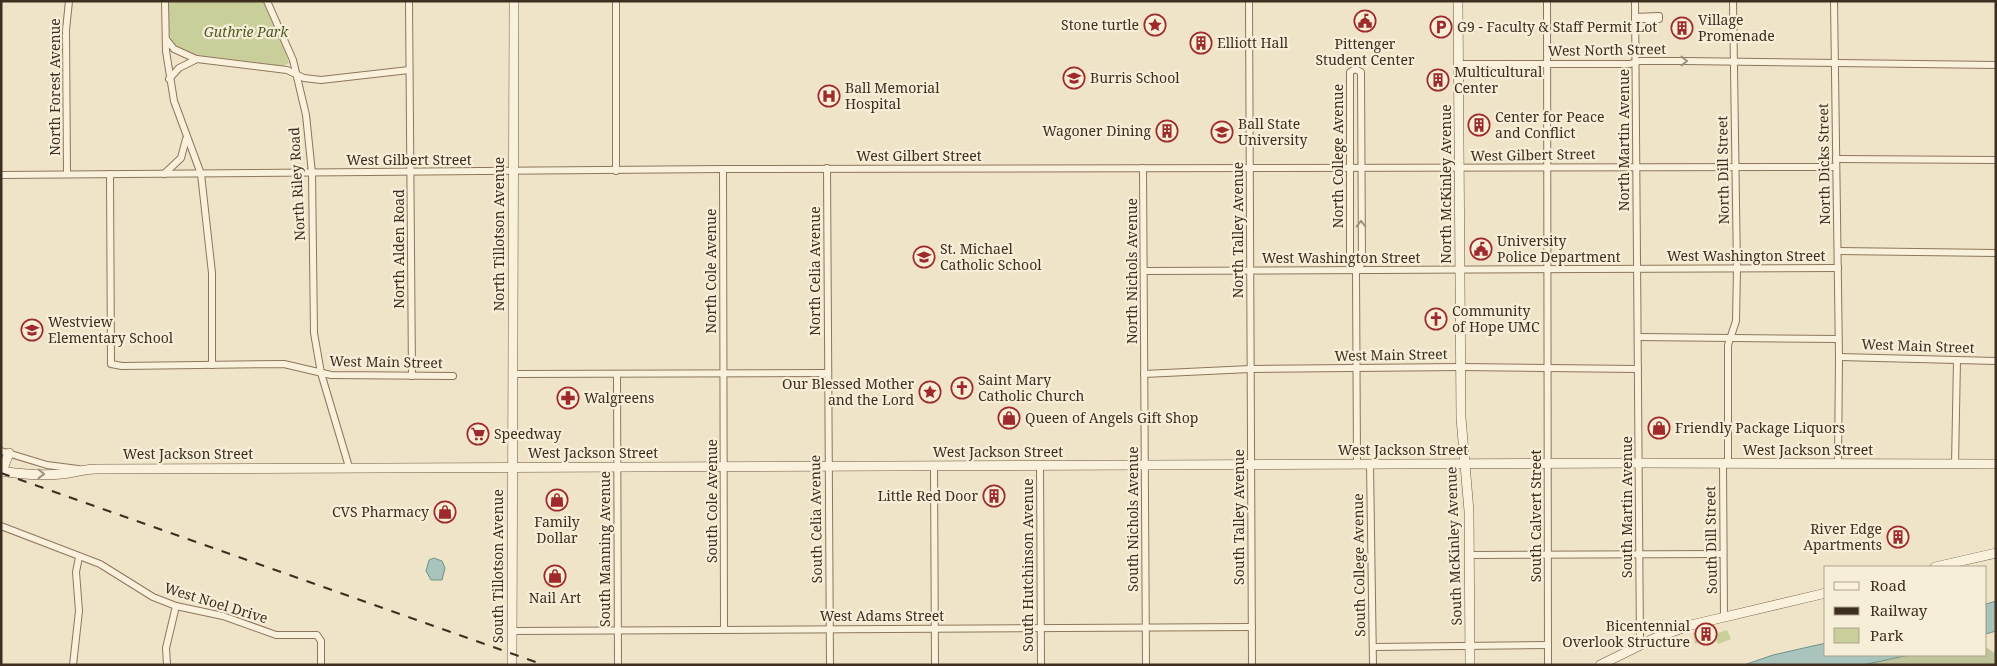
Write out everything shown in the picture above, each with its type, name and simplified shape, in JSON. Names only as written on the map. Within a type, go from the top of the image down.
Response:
[{"type":"main road","name":"North Tillotson Avenue","points":[[512,466],[514,1]]},
{"type":"main road","name":"North McKinley Avenue","points":[[1458,1],[1461,367]]},
{"type":"main road","name":"South McKinley Avenue","points":[[1461,367],[1462,441],[1465,464],[1469,555],[1470,665]]},
{"type":"main road","points":[[2,471],[5,452]]},
{"type":"main road","name":"West Jackson Street","points":[[2,471],[16,474],[62,474],[78,469],[512,466],[934,467],[1548,463],[1996,464]]},
{"type":"main road","name":"South Tillotson Avenue","points":[[512,466],[512,665]]},
{"type":"main road","points":[[1939,566],[1996,553]]},
{"type":"main road","points":[[1600,665],[1676,630],[1824,593]]},
{"type":"street","name":"North Forest Avenue","points":[[67,174],[66,30],[69,1]]},
{"type":"street","points":[[165,1],[165,38],[170,80],[186,138],[202,174],[212,273],[212,365]]},
{"type":"street","name":"North Riley Road","points":[[267,1],[282,31],[297,74],[306,116],[312,173],[314,333],[321,373],[349,467]]},
{"type":"street","name":"North Alden Road","points":[[409,1],[412,376]]},
{"type":"street","points":[[616,1],[616,171]]},
{"type":"street","name":"North Talley Avenue","points":[[1249,1],[1250,369]]},
{"type":"street","name":"South Calvert Street","points":[[1547,1],[1548,665]]},
{"type":"street","name":"North Martin Avenue","points":[[1635,1],[1638,368]]},
{"type":"street","name":"North Dill Street","points":[[1730,338],[1736,321],[1737,269],[1733,1]]},
{"type":"street","name":"North Dicks Street","points":[[1834,1],[1838,251],[1838,464]]},
{"type":"street","points":[[165,38],[174,49],[187,57],[287,70],[304,78],[333,80],[377,72],[409,70]]},
{"type":"street","points":[[170,80],[179,68],[197,59]]},
{"type":"street","name":"West North Street","points":[[1459,64],[1834,62],[1996,65]]},
{"type":"street","name":"North College Avenue","points":[[1356,271],[1350,264],[1350,72],[1355,69],[1361,72],[1362,263],[1356,271],[1356,368]]},
{"type":"street","points":[[164,174],[178,162],[186,138]]},
{"type":"street","points":[[1836,159],[1996,160]]},
{"type":"street","name":"West Gilbert Street","points":[[1,175],[828,168],[1250,169],[1361,167],[1460,169],[1636,166],[1836,167]]},
{"type":"street","name":"North Celia Avenue","points":[[828,168],[828,373]]},
{"type":"street","name":"North Nichols Avenue","points":[[1144,168],[1144,374]]},
{"type":"street","name":"North Cole Avenue","points":[[722,169],[724,373]]},
{"type":"street","name":"West Main Street","points":[[110,174],[111,364],[284,364],[331,376],[453,376]]},
{"type":"street","name":"West Washington Street","points":[[1838,251],[1996,253]]},
{"type":"street","name":"West Washington Street","points":[[1144,271],[1838,268]]},
{"type":"street","points":[[1638,337],[1838,339]]},
{"type":"street","name":"South Dill Street","points":[[1724,617],[1723,554],[1728,345],[1730,338]]},
{"type":"street","name":"West Main Street","points":[[1838,357],[1996,361]]},
{"type":"street","points":[[1954,465],[1957,360]]},
{"type":"street","points":[[1356,368],[1357,464]]},
{"type":"street","name":"West Main Street","points":[[1144,374],[1250,369],[1638,368]]},
{"type":"street","name":"South Martin Avenue","points":[[1638,368],[1640,645]]},
{"type":"street","name":"South Talley Avenue","points":[[1250,369],[1252,665]]},
{"type":"street","name":"South Cole Avenue","points":[[724,373],[724,629]]},
{"type":"street","points":[[512,374],[828,373]]},
{"type":"street","name":"South Celia Avenue","points":[[828,373],[830,665]]},
{"type":"street","name":"South Manning Avenue","points":[[617,374],[618,665]]},
{"type":"street","name":"South Nichols Avenue","points":[[1144,374],[1146,665]]},
{"type":"street","points":[[5,452],[47,465],[78,469]]},
{"type":"street","name":"South College Avenue","points":[[1370,464],[1373,665]]},
{"type":"street","name":"South Hutchinson Avenue","points":[[1040,466],[1040,665]]},
{"type":"street","points":[[934,467],[935,665]]},
{"type":"street","name":"West Noel Drive","points":[[1,526],[100,564],[153,597],[176,606],[223,616],[276,635],[319,636],[321,665]]},
{"type":"street","points":[[1469,555],[1723,554]]},
{"type":"street","points":[[72,665],[79,611],[76,572],[78,557]]},
{"type":"street","points":[[167,665],[166,648],[176,606]]},
{"type":"street","name":"West Adams Street","points":[[512,630],[1252,627]]},
{"type":"street","points":[[1373,647],[1548,646]]},
{"type":"green space","name":"Guthrie Park","points":[[167,1],[263,1],[281,37],[289,63],[283,66],[189,54],[175,44],[171,38],[168,26]]},
{"type":"green space","points":[[1713,628],[1715,634],[1727,630],[1731,639],[1718,644],[1715,637],[1695,644],[1693,633]]},
{"type":"green space","points":[[1987,648],[1996,654],[1996,665],[1863,665],[1903,656],[1987,656]]},
{"type":"water","points":[[434,558],[442,561],[445,568],[442,580],[431,580],[426,571],[429,560]]},
{"type":"water","points":[[1996,601],[1996,631],[1987,634],[1987,604]]},
{"type":"water","points":[[1824,643],[1824,656],[1904,656],[1863,665],[1744,665],[1773,655]]},
{"type":"railway","points":[[1,473],[544,665]]},
{"type":"place","name":"Pittenger Student Center","points":[[1365,21]]},
{"type":"place","name":"Stone turtle","points":[[1155,25]]},
{"type":"place","name":"G9 - Faculty & Staff Permit Lot","points":[[1441,27]]},
{"type":"place","name":"Village Promenade","points":[[1682,28]]},
{"type":"place","name":"Elliott Hall","points":[[1201,43]]},
{"type":"place","name":"Burris School","points":[[1074,78]]},
{"type":"place","name":"Multicultural Center","points":[[1438,80]]},
{"type":"place","name":"Ball Memorial Hospital","points":[[829,96]]},
{"type":"place","name":"Center for Peace and Conflict","points":[[1479,125]]},
{"type":"place","name":"Wagoner Dining","points":[[1167,131]]},
{"type":"place","name":"Ball State University","points":[[1222,132]]},
{"type":"place","name":"University Police Department","points":[[1481,249]]},
{"type":"place","name":"St. Michael Catholic School","points":[[924,257]]},
{"type":"place","name":"Community of Hope UMC","points":[[1436,319]]},
{"type":"place","name":"Westview Elementary School","points":[[32,330]]},
{"type":"place","name":"Saint Mary Catholic Church","points":[[962,388]]},
{"type":"place","name":"Our Blessed Mother and the Lord","points":[[930,392]]},
{"type":"place","name":"Walgreens","points":[[568,398]]},
{"type":"place","name":"Queen of Angels Gift Shop","points":[[1009,418]]},
{"type":"place","name":"Friendly Package Liquors","points":[[1659,428]]},
{"type":"place","name":"Speedway","points":[[478,434]]},
{"type":"place","name":"Little Red Door","points":[[994,496]]},
{"type":"place","name":"Family Dollar","points":[[557,500]]},
{"type":"place","name":"CVS Pharmacy","points":[[445,512]]},
{"type":"place","name":"River Edge Apartments","points":[[1898,537]]},
{"type":"place","name":"Nail Art","points":[[555,576]]},
{"type":"place","name":"Bicentennial Overlook Structure","points":[[1706,634]]}]
